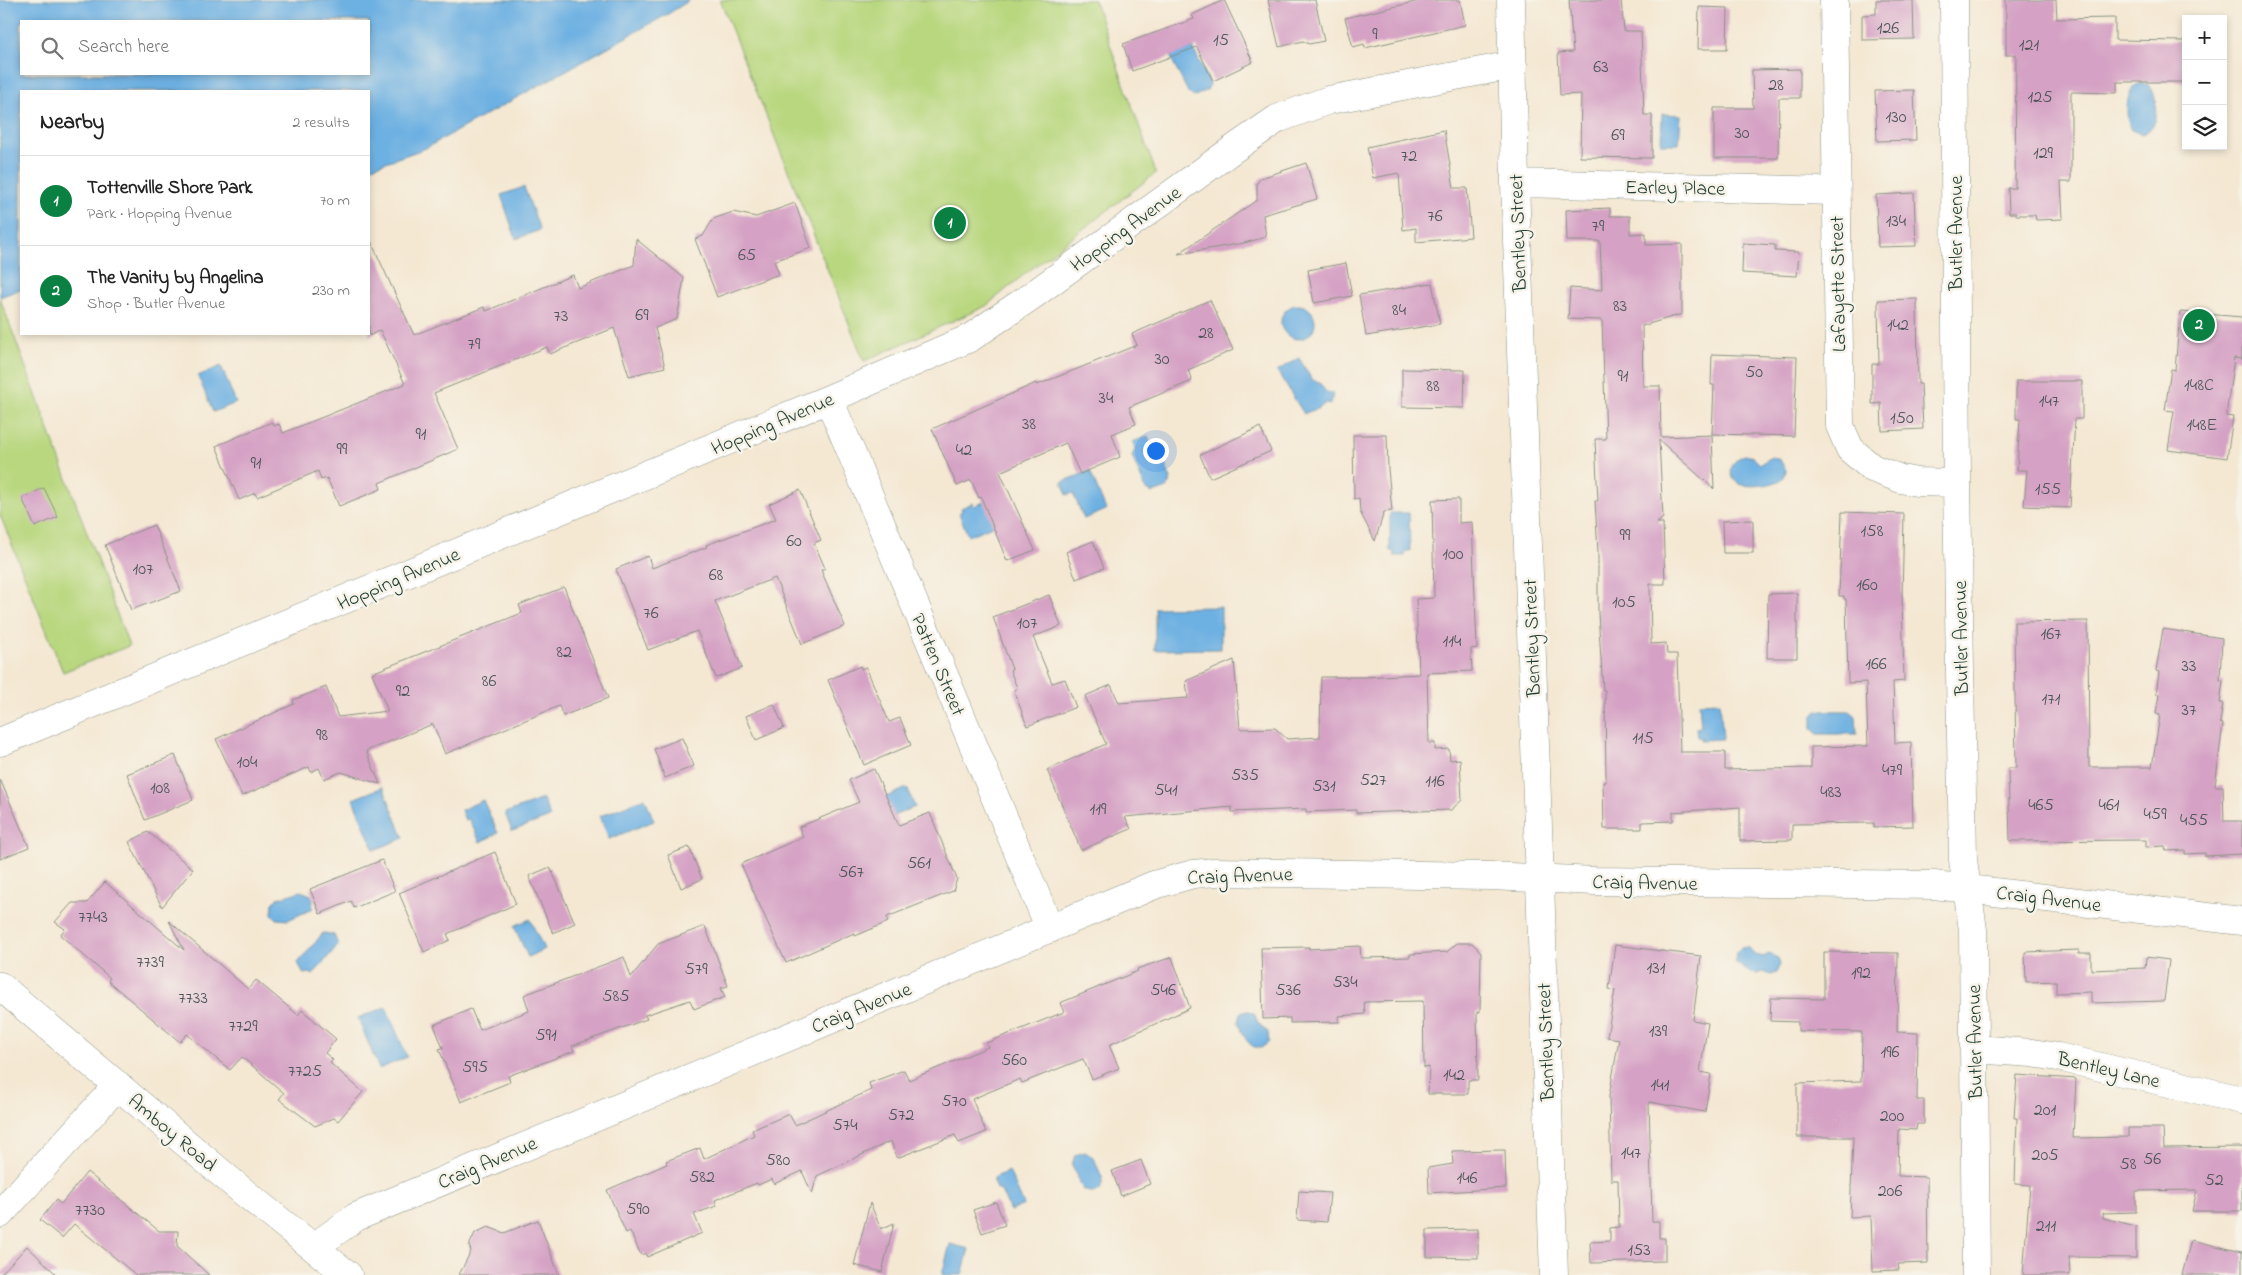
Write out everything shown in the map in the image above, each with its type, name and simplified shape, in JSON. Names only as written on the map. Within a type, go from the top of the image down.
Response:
[{"type":"street","name":"Bentley Street","points":[[1512,0],[1515,183],[1554,1275]]},
{"type":"street","name":"Lafayette Street","points":[[1834,0],[1835,191],[1840,426],[1850,448],[1872,468],[1901,479],[1957,482]]},
{"type":"street","name":"Butler Avenue","points":[[1954,0],[1957,482],[1963,860],[1973,930],[1976,1275]]},
{"type":"street","name":"Hopping Avenue","points":[[0,742],[829,399],[970,338],[1033,295],[1277,119],[1329,100],[1513,65]]},
{"type":"street","name":"Earley Place","points":[[1515,183],[1835,191]]},
{"type":"street","name":"Patten Street","points":[[829,399],[1050,929]]},
{"type":"street","name":"Craig Avenue","points":[[314,1247],[356,1217],[1154,884],[1193,874],[1240,872],[1539,878],[1595,881],[1934,885],[2242,921]]},
{"type":"street","name":"Amboy Road","points":[[0,986],[246,1194],[348,1275]]},
{"type":"street","name":"Bentley Lane","points":[[1974,1049],[2032,1053],[2058,1057],[2242,1100]]},
{"type":"street","points":[[0,1214],[118,1085]]},
{"type":"green space","points":[[720,0],[1094,0],[1156,173],[986,306],[864,361]]},
{"type":"green space","points":[[0,298],[129,646],[63,672],[0,515]]},
{"type":"water","points":[[0,0],[690,0],[426,148],[370,168],[370,90],[20,90],[20,289],[0,297]]},
{"type":"water","points":[[1193,48],[1210,84],[1207,90],[1195,96],[1189,94],[1171,58],[1173,52]]},
{"type":"water","points":[[2141,83],[2149,85],[2156,104],[2152,126],[2142,134],[2131,130],[2127,111],[2131,91]]},
{"type":"water","points":[[1662,114],[1681,115],[1679,144],[1661,144]]},
{"type":"water","points":[[524,187],[540,230],[516,239],[501,195]]},
{"type":"water","points":[[1298,305],[1305,306],[1310,310],[1314,315],[1314,329],[1310,334],[1305,338],[1298,339],[1291,338],[1286,334],[1282,329],[1281,322],[1282,315],[1286,310],[1291,306]]},
{"type":"water","points":[[1299,358],[1312,380],[1319,382],[1326,392],[1333,393],[1331,404],[1325,403],[1304,414],[1277,371]]},
{"type":"water","points":[[221,366],[236,403],[213,412],[198,376]]},
{"type":"water","points":[[1148,436],[1150,443],[1157,445],[1171,479],[1167,488],[1153,493],[1146,490],[1132,456],[1135,449],[1133,442]]},
{"type":"water","points":[[1745,455],[1753,457],[1760,464],[1772,457],[1780,460],[1786,470],[1784,477],[1776,482],[1763,485],[1750,486],[1740,484],[1735,481],[1731,473],[1736,460]]},
{"type":"water","points":[[1090,471],[1106,510],[1084,519],[1073,493],[1067,495],[1062,482]]},
{"type":"water","points":[[999,496],[1009,519],[968,536],[959,513],[962,511],[961,508],[973,503],[974,506]]},
{"type":"water","points":[[1390,513],[1409,513],[1410,551],[1405,551],[1405,556],[1394,556],[1394,551],[1390,551]]},
{"type":"water","points":[[1221,607],[1221,649],[1155,650],[1155,608]]},
{"type":"water","points":[[1720,702],[1723,739],[1701,740],[1701,737],[1697,737],[1696,728],[1701,727],[1699,703]]},
{"type":"water","points":[[1817,711],[1850,711],[1856,716],[1857,734],[1818,734],[1812,729],[1812,717]]},
{"type":"water","points":[[383,787],[404,838],[374,850],[353,799]]},
{"type":"water","points":[[907,788],[915,807],[874,824],[865,806]]},
{"type":"water","points":[[645,798],[654,821],[609,839],[600,816]]},
{"type":"water","points":[[543,799],[550,817],[512,831],[505,813]]},
{"type":"water","points":[[483,800],[498,833],[480,842],[469,819],[465,820],[461,810]]},
{"type":"water","points":[[301,891],[311,895],[313,901],[312,909],[288,920],[277,919],[272,914],[273,903],[278,898]]},
{"type":"water","points":[[530,919],[544,949],[528,957],[514,926]]},
{"type":"water","points":[[323,933],[334,935],[338,945],[313,975],[310,973],[304,974],[298,963]]},
{"type":"water","points":[[1748,947],[1755,954],[1763,957],[1769,954],[1778,958],[1780,964],[1777,973],[1771,975],[1762,972],[1757,974],[1750,973],[1735,962],[1736,952],[1741,948]]},
{"type":"water","points":[[386,1007],[407,1057],[379,1069],[358,1018]]},
{"type":"water","points":[[1248,1011],[1254,1013],[1258,1023],[1268,1032],[1269,1042],[1261,1048],[1248,1042],[1238,1022],[1240,1013]]},
{"type":"water","points":[[1085,1152],[1094,1158],[1103,1180],[1100,1190],[1093,1193],[1083,1190],[1072,1165],[1075,1155]]},
{"type":"water","points":[[1009,1171],[1024,1205],[1010,1211],[1001,1191],[996,1189],[993,1182],[995,1177]]},
{"type":"water","points":[[950,1244],[969,1249],[962,1275],[942,1275]]},
{"type":"building","points":[[1224,0],[1253,62],[1213,81],[1197,47],[1132,71],[1123,44],[1194,19],[1192,15]]},
{"type":"building","points":[[1268,0],[1315,0],[1324,41],[1309,44],[1303,41],[1279,47]]},
{"type":"building","points":[[1423,0],[1460,0],[1465,25],[1365,48],[1364,44],[1353,47],[1345,18]]},
{"type":"building","points":[[1569,0],[1621,0],[1624,31],[1641,31],[1644,115],[1652,115],[1652,158],[1580,157],[1581,94],[1560,95],[1558,53],[1573,52]]},
{"type":"building","points":[[1876,0],[1913,0],[1914,39],[1862,40],[1862,15],[1876,14]]},
{"type":"building","points":[[2006,0],[2056,0],[2057,19],[2115,18],[2115,40],[2182,41],[2182,82],[2117,82],[2117,93],[2071,92],[2071,182],[2061,182],[2063,219],[2036,220],[2035,215],[2009,213],[2008,188],[2015,188],[2016,55],[2006,55]]},
{"type":"building","points":[[1699,7],[1728,8],[1727,49],[1698,49]]},
{"type":"building","points":[[1800,69],[1800,98],[1779,98],[1778,158],[1714,158],[1714,108],[1753,108],[1752,70]]},
{"type":"building","points":[[1914,90],[1916,140],[1877,141],[1875,91]]},
{"type":"building","points":[[1444,130],[1454,188],[1467,188],[1471,237],[1416,242],[1416,228],[1403,230],[1399,173],[1373,178],[1367,147]]},
{"type":"building","points":[[1306,163],[1317,199],[1263,215],[1266,237],[1244,243],[1178,254],[1257,200],[1257,183],[1261,178]]},
{"type":"building","points":[[1914,193],[1916,246],[1878,247],[1876,195]]},
{"type":"building","points":[[795,203],[811,248],[774,261],[779,274],[717,297],[695,239],[703,236],[713,219],[733,212],[756,217]]},
{"type":"building","points":[[1610,208],[1610,216],[1630,216],[1630,234],[1646,233],[1646,245],[1682,244],[1682,314],[1642,326],[1643,386],[1660,386],[1661,437],[1712,435],[1714,489],[1659,440],[1663,518],[1657,523],[1663,523],[1665,584],[1650,584],[1651,644],[1666,643],[1667,654],[1677,654],[1680,752],[1725,752],[1725,770],[1811,768],[1811,747],[1868,746],[1866,682],[1848,683],[1846,599],[1844,599],[1844,596],[1839,596],[1842,512],[1904,514],[1902,598],[1904,681],[1893,682],[1895,743],[1911,742],[1913,826],[1874,827],[1874,823],[1792,824],[1792,840],[1740,841],[1740,807],[1673,812],[1673,821],[1642,822],[1642,829],[1604,829],[1603,782],[1606,782],[1605,690],[1603,690],[1598,613],[1598,552],[1595,501],[1598,501],[1595,439],[1606,439],[1602,320],[1568,319],[1570,288],[1602,290],[1600,241],[1567,241],[1566,210]]},
{"type":"building","points":[[370,239],[414,335],[484,307],[486,311],[573,275],[578,288],[634,265],[636,239],[684,278],[677,319],[655,328],[665,367],[629,376],[614,328],[550,354],[547,347],[434,393],[458,449],[379,483],[381,489],[339,506],[327,478],[321,480],[318,471],[257,497],[255,493],[239,500],[216,446],[272,422],[274,426],[279,424],[283,433],[405,384],[380,330],[369,336]]},
{"type":"building","points":[[1743,243],[1775,245],[1775,251],[1799,252],[1797,276],[1742,273]]},
{"type":"building","points":[[1346,263],[1352,296],[1314,303],[1308,270]]},
{"type":"building","points":[[1432,283],[1440,324],[1366,336],[1359,295]]},
{"type":"building","points":[[1917,299],[1918,384],[1921,384],[1923,429],[1882,431],[1881,403],[1872,404],[1872,364],[1879,364],[1878,300]]},
{"type":"building","points":[[1210,300],[1233,350],[1188,370],[1192,381],[1129,407],[1136,424],[1112,434],[1120,457],[1080,474],[1066,443],[1000,472],[1035,550],[1007,561],[981,497],[979,498],[971,480],[957,486],[932,429],[1036,383],[1037,385],[1137,345],[1132,334]]},
{"type":"building","points":[[2180,312],[2242,317],[2242,359],[2234,358],[2226,416],[2233,417],[2227,458],[2168,450],[2174,411],[2165,410],[2171,369],[2175,370]]},
{"type":"building","points":[[1712,354],[1797,357],[1794,436],[1712,434],[1714,385],[1711,385]]},
{"type":"building","points":[[1402,369],[1465,370],[1464,408],[1402,407]]},
{"type":"building","points":[[2016,381],[2082,381],[2082,419],[2075,419],[2070,508],[2024,506],[2027,470],[2017,470],[2020,419],[2016,419]]},
{"type":"building","points":[[1260,427],[1271,451],[1210,478],[1200,455]]},
{"type":"building","points":[[1353,435],[1387,435],[1392,511],[1384,512],[1375,541],[1360,512],[1359,498],[1354,499]]},
{"type":"building","points":[[44,488],[58,517],[35,527],[22,498]]},
{"type":"building","points":[[800,490],[821,540],[814,543],[825,568],[821,570],[845,626],[802,644],[775,578],[715,601],[742,668],[716,678],[697,631],[648,650],[616,569],[648,556],[652,568],[707,547],[706,545],[776,519],[769,504]]},
{"type":"building","points":[[1459,499],[1459,523],[1472,522],[1477,648],[1471,649],[1472,671],[1427,673],[1429,743],[1435,743],[1435,750],[1449,749],[1450,760],[1460,759],[1462,800],[1451,810],[1356,813],[1356,810],[1306,812],[1306,809],[1232,812],[1232,807],[1125,817],[1131,829],[1081,850],[1047,770],[1106,744],[1085,696],[1111,685],[1119,703],[1188,698],[1186,681],[1234,660],[1240,729],[1275,728],[1287,739],[1320,737],[1321,677],[1419,674],[1416,599],[1434,598],[1432,500]]},
{"type":"building","points":[[1753,520],[1753,553],[1723,553],[1722,521]]},
{"type":"building","points":[[154,525],[181,591],[131,610],[105,545]]},
{"type":"building","points":[[1093,541],[1104,568],[1076,579],[1066,552]]},
{"type":"building","points":[[564,587],[608,698],[563,716],[559,706],[445,754],[433,724],[366,751],[380,784],[341,772],[324,779],[319,768],[311,772],[309,767],[242,796],[216,739],[294,704],[293,700],[326,687],[338,717],[388,711],[372,673],[522,613],[519,605]]},
{"type":"building","points":[[1797,593],[1797,658],[1767,658],[1768,594]]},
{"type":"building","points":[[1049,595],[1061,626],[1033,637],[1052,683],[1065,679],[1076,707],[1027,726],[1014,690],[1017,688],[1010,670],[1012,669],[993,617]]},
{"type":"building","points":[[2088,621],[2089,767],[2152,767],[2160,715],[2156,714],[2159,694],[2156,694],[2159,672],[2156,671],[2163,629],[2222,638],[2220,680],[2223,681],[2220,703],[2223,703],[2220,723],[2223,724],[2215,786],[2223,786],[2224,821],[2242,821],[2242,854],[2205,856],[2205,853],[2185,854],[2185,850],[2166,851],[2165,846],[2146,847],[2146,840],[2010,841],[2008,768],[2016,768],[2014,622]]},
{"type":"building","points":[[860,666],[861,669],[866,667],[889,722],[900,718],[911,745],[864,765],[828,680]]},
{"type":"building","points":[[774,704],[784,728],[756,740],[746,716]]},
{"type":"building","points":[[682,738],[694,766],[665,778],[654,749]]},
{"type":"building","points":[[175,755],[193,800],[145,820],[127,774]]},
{"type":"building","points":[[874,769],[899,825],[930,813],[957,879],[953,891],[887,917],[888,922],[855,936],[854,933],[786,963],[741,864],[803,837],[799,827],[859,802],[849,780]]},
{"type":"building","points":[[0,779],[29,847],[0,859]]},
{"type":"building","points":[[148,832],[193,869],[162,907],[129,842]]},
{"type":"building","points":[[689,847],[702,879],[681,888],[668,855]]},
{"type":"building","points":[[495,852],[516,904],[447,934],[450,940],[424,952],[399,893]]},
{"type":"building","points":[[382,860],[395,891],[354,908],[351,901],[320,914],[310,889]]},
{"type":"building","points":[[550,867],[575,923],[553,933],[529,876]]},
{"type":"building","points":[[105,882],[184,950],[169,921],[248,989],[256,980],[298,1015],[302,1010],[336,1039],[325,1053],[333,1060],[330,1063],[363,1092],[338,1121],[334,1118],[315,1126],[279,1099],[284,1093],[242,1057],[230,1070],[187,1034],[180,1042],[108,981],[110,978],[60,935],[65,929],[55,922],[72,903],[87,903]]},
{"type":"building","points":[[705,926],[728,986],[721,988],[725,997],[694,1009],[690,1000],[645,1015],[647,1019],[572,1046],[574,1051],[508,1076],[510,1082],[461,1102],[439,1049],[443,1048],[434,1025],[471,1009],[480,1030],[529,1011],[524,995],[624,957],[631,977],[658,944]]},
{"type":"building","points":[[1457,943],[1472,943],[1481,952],[1480,1012],[1477,1012],[1478,1080],[1468,1080],[1468,1094],[1428,1094],[1429,1067],[1424,1068],[1423,1001],[1364,1002],[1365,1014],[1339,1016],[1339,1022],[1290,1023],[1290,1018],[1263,1019],[1261,948],[1309,947],[1309,949],[1360,946],[1361,958],[1410,957],[1410,954],[1447,952]]},
{"type":"building","points":[[1615,945],[1701,956],[1693,1020],[1708,1023],[1700,1072],[1711,1074],[1705,1112],[1649,1102],[1652,1221],[1659,1221],[1659,1238],[1665,1238],[1665,1261],[1591,1263],[1590,1242],[1610,1241],[1610,1228],[1619,1227],[1618,1180],[1611,1180],[1609,1096],[1619,1039],[1607,1037],[1615,990],[1609,989]]},
{"type":"building","points":[[2079,950],[2079,953],[2091,953],[2091,970],[2145,968],[2146,957],[2169,960],[2164,1001],[2091,1003],[2091,992],[2056,993],[2056,981],[2026,982],[2025,952]]},
{"type":"building","points":[[1824,952],[1898,953],[1897,1032],[1918,1033],[1917,1100],[1924,1100],[1924,1124],[1917,1124],[1916,1130],[1899,1129],[1898,1176],[1927,1177],[1928,1263],[1898,1264],[1899,1270],[1873,1271],[1871,1216],[1850,1217],[1853,1137],[1797,1137],[1797,1083],[1861,1081],[1862,1032],[1798,1031],[1798,1022],[1770,1021],[1771,998],[1824,999]]},
{"type":"building","points":[[1172,957],[1190,1008],[1109,1045],[1119,1068],[1092,1079],[1083,1059],[1022,1083],[1020,1079],[972,1099],[986,1132],[959,1143],[955,1135],[897,1158],[891,1141],[817,1176],[812,1194],[802,1171],[774,1184],[772,1179],[758,1185],[757,1183],[715,1200],[717,1206],[694,1214],[702,1233],[647,1257],[645,1253],[641,1255],[630,1231],[626,1233],[607,1190],[667,1164],[666,1161],[700,1148],[704,1159],[754,1135],[752,1130],[789,1114],[795,1125],[871,1090],[869,1083],[904,1070],[909,1080],[988,1047],[986,1043],[1064,1012],[1060,1003],[1138,971],[1137,969]]},
{"type":"building","points":[[2017,1075],[2076,1079],[2073,1138],[2128,1137],[2128,1128],[2163,1128],[2164,1148],[2242,1147],[2242,1211],[2192,1211],[2197,1190],[2136,1191],[2136,1212],[2103,1213],[2103,1218],[2136,1226],[2136,1258],[2069,1257],[2070,1275],[2023,1275],[2030,1185],[2015,1184],[2017,1118],[2014,1118]]},
{"type":"building","points":[[1505,1150],[1506,1188],[1429,1193],[1428,1168],[1453,1164],[1452,1151]]},
{"type":"building","points":[[1141,1160],[1150,1184],[1121,1196],[1112,1171]]},
{"type":"building","points":[[87,1172],[159,1231],[178,1231],[177,1246],[209,1275],[136,1275],[74,1224],[62,1238],[40,1220],[56,1200],[61,1204]]},
{"type":"building","points":[[1299,1191],[1330,1193],[1327,1222],[1297,1220]]},
{"type":"building","points":[[996,1202],[1005,1225],[982,1233],[973,1210]]},
{"type":"building","points":[[870,1203],[881,1229],[894,1223],[882,1272],[854,1265]]},
{"type":"building","points":[[538,1220],[559,1275],[459,1275],[471,1251],[469,1246],[475,1233],[488,1227],[504,1233]]},
{"type":"building","points":[[1478,1229],[1478,1258],[1427,1257],[1427,1230]]},
{"type":"building","points":[[2191,1240],[2242,1252],[2242,1275],[2182,1275]]},
{"type":"building","points":[[27,1246],[57,1275],[0,1275]]},
{"type":"place","name":"Tottenville Shore Park","points":[[950,223]]},
{"type":"place","name":"The Vanity by Angelina","points":[[2199,325]]}]
